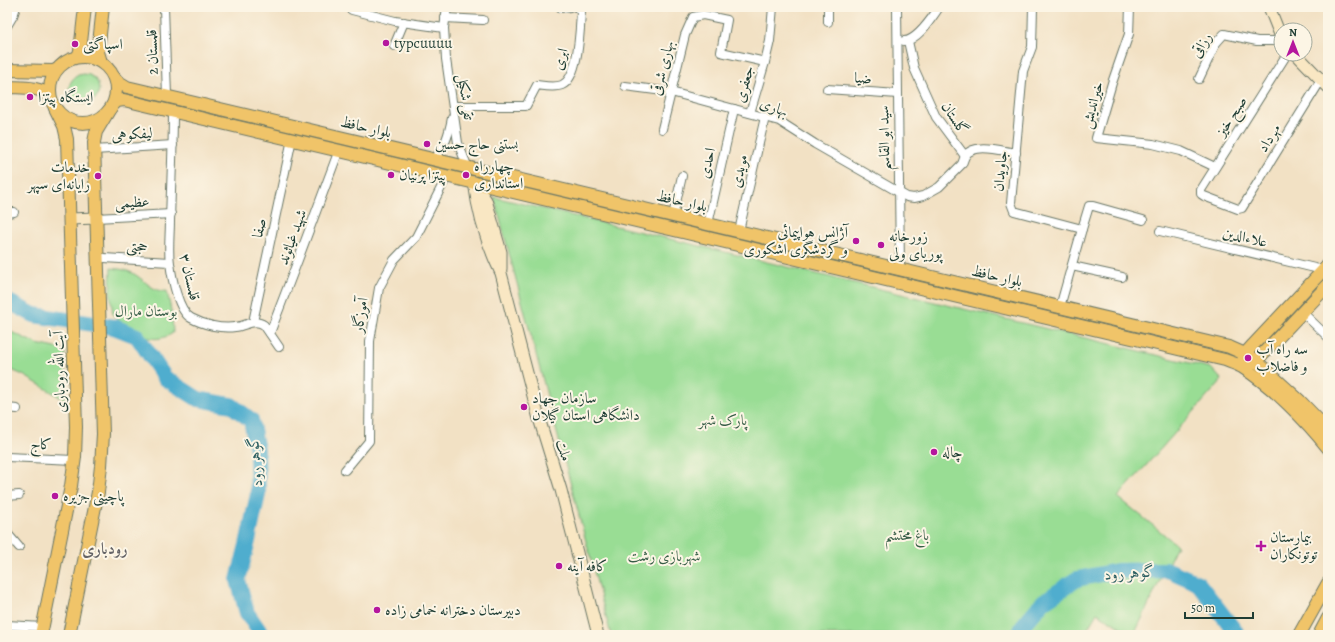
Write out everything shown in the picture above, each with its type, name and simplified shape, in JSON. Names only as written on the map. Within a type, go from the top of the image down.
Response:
[{"type":"main road","points":[[78,57],[85,7]]},
{"type":"main road","points":[[101,62],[98,52],[103,7]]},
{"type":"main road","points":[[69,635],[99,481],[102,435],[94,150],[95,135],[110,108],[116,91],[114,77],[109,69],[101,62],[90,57],[78,57],[64,62],[56,70],[51,80],[50,94],[55,108],[65,118],[79,123],[93,122],[101,118],[110,108]]},
{"type":"main road","points":[[7,70],[56,70]]},
{"type":"main road","name":"بلوار حافظ","points":[[114,77],[117,82],[127,87],[1229,347],[1245,354],[1256,362],[1300,401],[1328,430]]},
{"type":"main road","points":[[7,87],[37,88],[50,94]]},
{"type":"main road","name":"بلوار حافظ","points":[[110,108],[118,101],[124,100],[1216,358],[1241,367],[1265,385],[1292,408],[1328,448]]},
{"type":"main road","name":"آیت الله رودباری","points":[[42,631],[71,486],[76,419],[67,139],[64,126],[55,108]]},
{"type":"main road","points":[[468,168],[474,182]]},
{"type":"main road","points":[[651,224],[654,211]]},
{"type":"main road","points":[[1241,367],[1245,354],[1326,268]]},
{"type":"main road","points":[[898,283],[900,269]]},
{"type":"main road","points":[[1241,367],[1256,362],[1328,285]]},
{"type":"main road","points":[[1299,635],[1328,583]]},
{"type":"main road","points":[[1319,635],[1328,618]]},
{"type":"street","points":[[7,26],[16,7]]},
{"type":"street","name":"قلمستان 2","points":[[164,7],[167,96]]},
{"type":"street","points":[[347,7],[352,10],[374,16],[444,28]]},
{"type":"street","name":"تقی شکیل","points":[[447,7],[444,28],[446,59],[458,143],[468,168]]},
{"type":"street","points":[[560,7],[570,7]]},
{"type":"street","name":"جعفری","points":[[750,113],[770,41],[773,7]]},
{"type":"street","points":[[828,7],[828,22]]},
{"type":"street","name":"سید ابو القاسم","points":[[897,7],[900,269]]},
{"type":"street","name":"جاویدان","points":[[1033,7],[1032,47],[1023,71],[1011,203],[1014,211],[1082,229]]},
{"type":"street","name":"خیراندیش","points":[[1130,7],[1129,34],[1112,83],[1096,138],[1153,144],[1182,151],[1215,167]]},
{"type":"street","points":[[1269,7],[1275,22]]},
{"type":"street","name":"ابری","points":[[453,109],[526,106],[537,85],[550,87],[562,85],[570,79],[580,38],[579,9]]},
{"type":"street","points":[[897,41],[908,41],[917,36],[938,9]]},
{"type":"street","name":"جعفری","points":[[695,16],[703,15],[727,20],[721,52],[765,62]]},
{"type":"street","name":"بهاری شرقی","points":[[662,129],[685,36],[692,19],[695,16]]},
{"type":"street","points":[[445,18],[484,20]]},
{"type":"street","points":[[394,46],[404,22]]},
{"type":"street","name":"رزاقی","points":[[1198,79],[1216,43],[1224,34],[1257,41],[1273,41]]},
{"type":"street","name":"گلستان","points":[[908,41],[914,68],[936,117],[964,156],[968,151],[978,148],[1016,153]]},
{"type":"street","name":"صبح خیز","points":[[1201,194],[1201,190],[1215,167],[1282,62]]},
{"type":"street","points":[[1304,62],[1324,83]]},
{"type":"street","name":"مهرداد","points":[[1201,194],[1240,209],[1242,208],[1324,83]]},
{"type":"street","name":"بهاری","points":[[625,86],[671,92],[779,121],[815,144],[907,197],[914,198],[923,196],[939,187],[962,164],[964,156]]},
{"type":"street","name":"ضیا","points":[[827,89],[898,94]]},
{"type":"street","points":[[435,159],[442,149],[449,133],[453,109]]},
{"type":"street","name":"احدی","points":[[708,224],[734,109]]},
{"type":"street","name":"قلمستان ۳","points":[[173,112],[169,262],[178,301],[190,318],[204,324],[219,327],[235,327],[254,322]]},
{"type":"street","name":"مویدی","points":[[740,231],[765,117]]},
{"type":"street","name":"صفا","points":[[254,322],[292,139]]},
{"type":"street","name":"لیفکوهی","points":[[94,150],[173,145]]},
{"type":"street","name":"شهید غیاثوند","points":[[270,333],[339,150]]},
{"type":"street","name":"آموزگار","points":[[345,470],[369,441],[370,340],[379,288],[394,260],[416,237],[447,176]]},
{"type":"street","points":[[673,216],[682,176]]},
{"type":"street","name":"ملت","points":[[474,182],[476,201],[492,255],[501,274],[538,415],[561,490],[598,635]]},
{"type":"street","points":[[1060,307],[1089,206],[1143,220]]},
{"type":"street","name":"عظیمی","points":[[96,218],[171,214]]},
{"type":"street","points":[[70,219],[96,218]]},
{"type":"street","name":"علاءالدین","points":[[1160,231],[1326,268]]},
{"type":"street","name":"حجتی","points":[[104,258],[169,262]]},
{"type":"street","points":[[1072,266],[1122,277]]},
{"type":"street","points":[[1302,312],[1328,337]]},
{"type":"street","points":[[254,322],[264,325],[279,347]]},
{"type":"street","points":[[7,408],[18,409]]},
{"type":"street","name":"کاج","points":[[7,457],[74,460]]},
{"type":"street","points":[[7,496],[19,496]]},
{"type":"street","points":[[7,533],[18,547]]},
{"type":"street","points":[[7,625],[42,631]]},
{"type":"green space","points":[[84,74],[94,79],[99,89],[94,99],[84,104],[74,99],[69,89],[74,79]]},
{"type":"green space","name":"پارک شهر","points":[[494,197],[1211,368],[1222,380],[1118,497],[1177,545],[1134,635],[1097,613],[1084,635],[611,635]]},
{"type":"green space","name":"بوستان مارال","points":[[111,268],[128,271],[135,274],[157,290],[167,291],[172,315],[173,333],[156,339],[148,338],[133,331],[113,315],[110,291]]},
{"type":"green space","points":[[7,330],[37,344],[65,350],[65,400],[23,375],[7,368]]},
{"type":"waterway","name":"گوهر رود","points":[[7,301],[34,315],[114,327],[137,336],[165,378],[198,399],[231,405],[251,420],[257,450],[258,494],[238,580],[247,613],[262,635]]},
{"type":"waterway","name":"گوهر رود","points":[[1018,635],[1025,623],[1043,602],[1077,579],[1117,571],[1168,570],[1198,583],[1238,635]]},
{"type":"place","name":"typcuuuu","points":[[386,43]]},
{"type":"place","name":"اسپاگتی","points":[[75,44]]},
{"type":"place","name":"ایستگاه پیتزا","points":[[30,97]]},
{"type":"place","name":"بستنی حاج حسین","points":[[427,144]]},
{"type":"place","name":"پیتزا پرنیان","points":[[391,175]]},
{"type":"place","name":"چهارراه استانداری","points":[[466,175]]},
{"type":"place","name":"خدمات رایانه‌ای سپهر","points":[[98,176]]},
{"type":"place","name":"آژانس هواپیمائی و گردشگری اشکوری","points":[[856,241]]},
{"type":"place","name":"زورخانه پوریای ولی","points":[[881,245]]},
{"type":"place","name":"سه راه آب و فاضلاب","points":[[1248,358]]},
{"type":"place","name":"سازمان جهاد دانشگاهی استان گیلان","points":[[524,407]]},
{"type":"place","name":"چاله","points":[[934,452]]},
{"type":"place","name":"پاچینی جزیره","points":[[55,496]]},
{"type":"place","name":"بیمارستان توتونکاران","points":[[1261,546]]},
{"type":"place","name":"کافه آینه","points":[[559,566]]},
{"type":"place","name":"دبیرستان دخترانه خمامی زاده","points":[[377,610]]},
{"type":"district","name":"رودباری","points":[[105,549]]},
{"type":"park label","name":"باغ محتشم","points":[[907,535]]},
{"type":"park label","name":"شهربازی رشت","points":[[664,556]]}]
